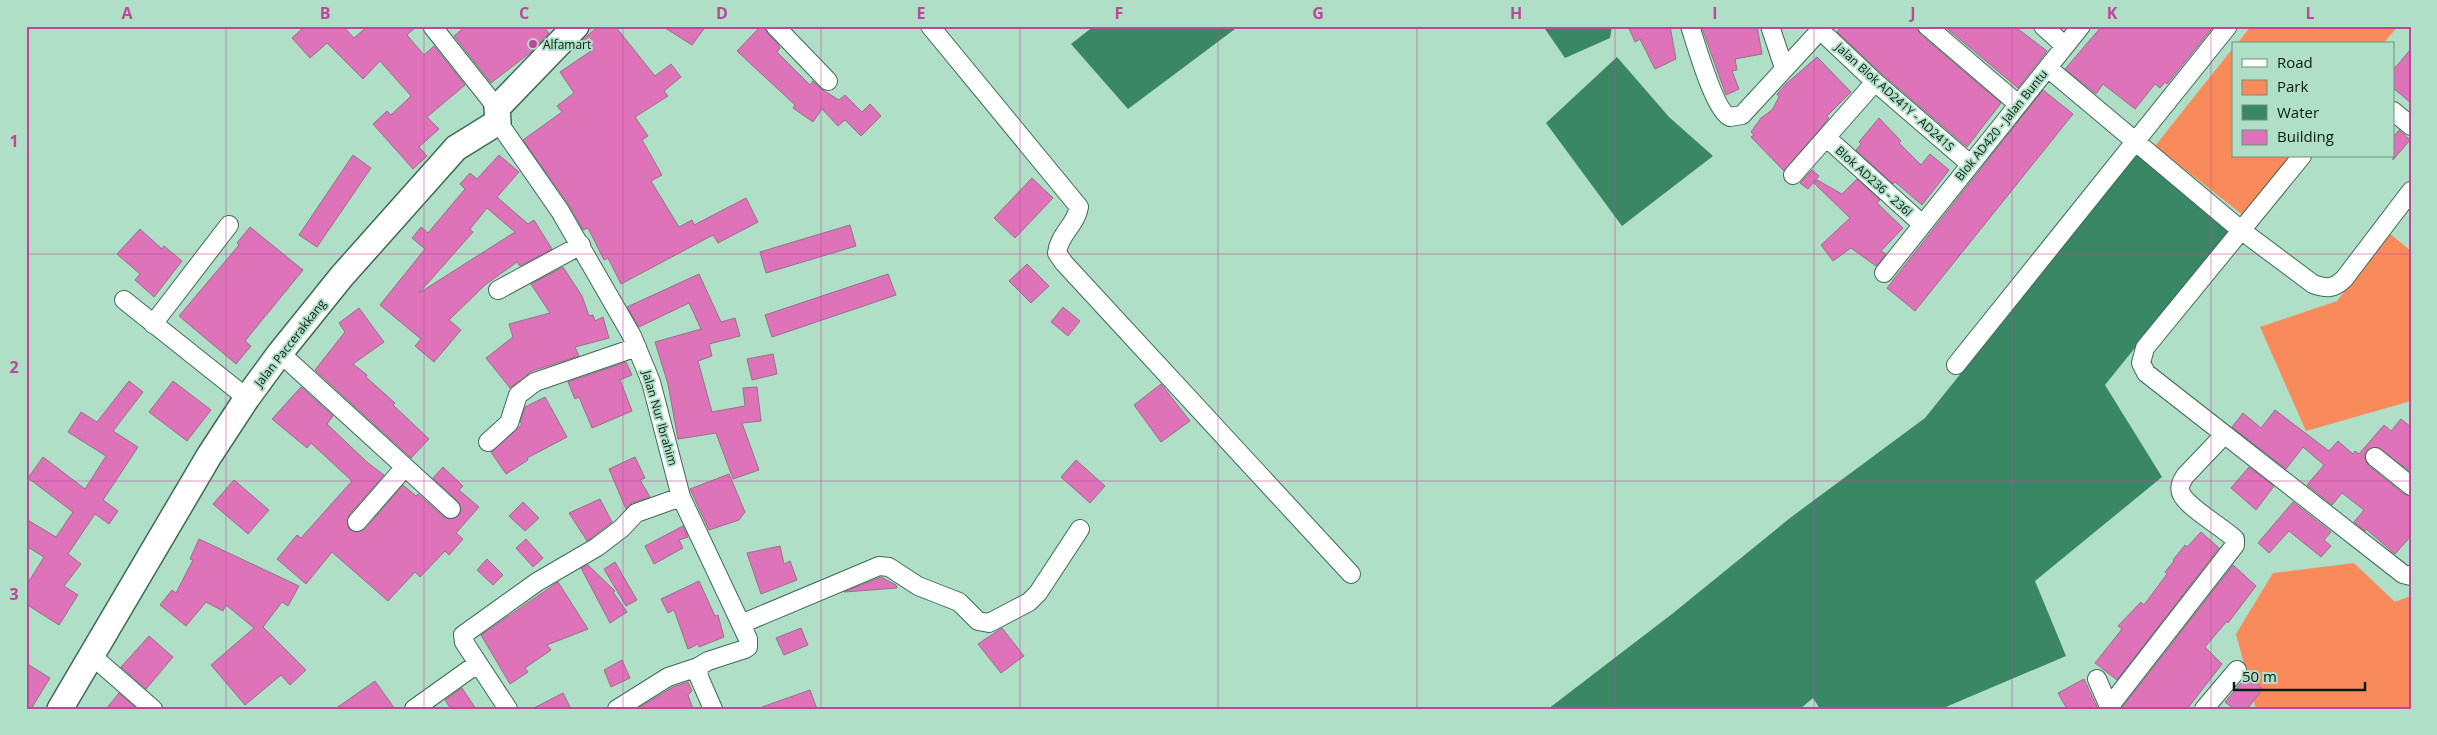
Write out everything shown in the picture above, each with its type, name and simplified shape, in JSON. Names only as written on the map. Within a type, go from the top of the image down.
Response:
[{"type":"main road","name":"Jalan Paccerakkang","points":[[60,709],[209,456],[247,398],[280,353],[354,262],[456,148],[497,115],[576,26]]},
{"type":"street","name":"Jalan Nur Ibrahim","points":[[432,26],[497,115],[581,245],[637,347],[651,382],[682,497],[749,644],[745,649],[708,661],[698,667]]},
{"type":"street","points":[[775,26],[828,81]]},
{"type":"street","points":[[930,26],[1079,207],[1078,218],[1058,242],[1057,253],[1351,574]]},
{"type":"street","points":[[1690,26],[1717,101],[1727,116],[1737,117],[1742,115],[1822,28]]},
{"type":"street","points":[[1770,26],[1784,68]]},
{"type":"street","points":[[1927,26],[2018,104]]},
{"type":"street","points":[[2043,26],[2065,46]]},
{"type":"street","name":"Blok AD420 - Jalan Buntu","points":[[1884,273],[2081,26]]},
{"type":"street","points":[[1956,365],[2228,26]]},
{"type":"street","name":"Jalan Blok AD241Y - AD241S","points":[[1822,28],[1875,82],[1970,164]]},
{"type":"street","points":[[2048,68],[2242,231],[2313,284],[2328,289],[2335,287],[2344,279],[2411,191]]},
{"type":"street","points":[[1793,175],[1875,82]]},
{"type":"street","points":[[2394,112],[2411,126]]},
{"type":"street","name":"Blok AD236 - 236l","points":[[1827,138],[1922,224]]},
{"type":"street","points":[[2300,158],[2145,348],[2141,357],[2141,363],[2146,373],[2224,435],[2403,574],[2411,576]]},
{"type":"street","points":[[153,324],[228,226]]},
{"type":"street","points":[[498,290],[581,245]]},
{"type":"street","points":[[124,300],[247,398]]},
{"type":"street","points":[[488,442],[509,423],[518,395],[534,382],[637,347]]},
{"type":"street","points":[[280,353],[451,509]]},
{"type":"street","points":[[2097,679],[2109,708],[2235,545],[2235,539],[2185,499],[2180,489],[2180,483],[2185,476],[2224,435]]},
{"type":"street","points":[[2375,457],[2411,486]]},
{"type":"street","points":[[356,522],[405,467]]},
{"type":"street","points":[[508,709],[462,638],[466,632],[537,582],[597,547],[622,528],[636,513],[682,497]]},
{"type":"street","points":[[741,624],[879,566],[889,567],[918,586],[959,602],[978,621],[989,623],[1029,602],[1038,593],[1080,529]]},
{"type":"street","points":[[92,655],[153,709]]},
{"type":"street","points":[[414,709],[478,664]]},
{"type":"street","points":[[617,709],[668,677],[698,667],[699,677],[713,709]]},
{"type":"street","points":[[2204,709],[2237,670]]},
{"type":"green space","points":[[2251,26],[2398,26],[2385,42],[2239,42]]},
{"type":"green space","points":[[2232,49],[2232,158],[2290,158],[2244,216],[2155,146]]},
{"type":"green space","points":[[2389,233],[2411,251],[2411,401],[2306,431],[2260,327],[2337,301]]},
{"type":"green space","points":[[2354,563],[2395,602],[2411,596],[2411,709],[2256,709],[2236,634],[2273,573]]},
{"type":"water","points":[[1094,26],[1239,26],[1128,109],[1071,44]]},
{"type":"water","points":[[1543,26],[1612,26],[1610,38],[1565,58]]},
{"type":"water","points":[[1617,57],[1669,117],[1713,156],[1622,226],[1546,123]]},
{"type":"water","points":[[2138,153],[2229,231],[2105,385],[2162,477],[2035,581],[2066,656],[1941,709],[1820,709],[1813,698],[1800,709],[1548,709],[1672,614],[1790,518],[1925,418]]},
{"type":"building","points":[[305,26],[343,26],[354,38],[368,26],[417,26],[407,35],[424,55],[434,46],[465,85],[427,117],[439,129],[419,147],[427,156],[413,169],[373,124],[387,111],[391,115],[411,96],[380,61],[363,79],[327,43],[310,58],[292,38]]},
{"type":"building","points":[[466,26],[543,26],[549,33],[531,52],[491,83],[454,36]]},
{"type":"building","points":[[599,26],[615,26],[655,76],[671,64],[681,77],[664,91],[668,96],[635,117],[648,136],[642,140],[662,175],[651,181],[679,227],[692,220],[694,225],[746,198],[758,222],[718,243],[713,235],[621,284],[608,258],[604,260],[588,228],[583,230],[569,205],[523,140],[562,112],[557,106],[574,93],[560,72],[591,51],[582,40]]},
{"type":"building","points":[[662,26],[706,26],[692,45]]},
{"type":"building","points":[[761,26],[765,26],[767,33],[777,43],[780,48],[777,52],[810,85],[813,81],[821,89],[839,100],[845,95],[862,112],[870,104],[881,116],[861,136],[845,120],[838,126],[822,109],[813,122],[793,108],[795,105],[737,51]]},
{"type":"building","points":[[1628,26],[1670,26],[1676,59],[1655,69],[1640,39],[1635,42]]},
{"type":"building","points":[[1709,26],[1757,26],[1762,54],[1735,59],[1737,70],[1732,71],[1739,89],[1726,95],[1702,28]]},
{"type":"building","points":[[1842,26],[1917,26],[1920,34],[2001,103],[1967,147],[1882,74],[1837,32]]},
{"type":"building","points":[[1944,26],[2014,26],[2047,51],[2018,88]]},
{"type":"building","points":[[2102,26],[2214,26],[2167,84],[2165,82],[2160,88],[2155,84],[2135,109],[2103,84],[2096,94],[2065,69]]},
{"type":"building","points":[[2411,49],[2411,103],[2394,89],[2394,69]]},
{"type":"building","points":[[1817,57],[1851,92],[1827,116],[1829,118],[1784,171],[1751,137],[1754,135],[1751,132],[1761,118],[1772,110],[1779,97],[1777,94]]},
{"type":"building","points":[[2043,90],[2073,114],[1915,311],[1887,288]]},
{"type":"building","points":[[1879,118],[1901,141],[1899,143],[1921,165],[1930,154],[1949,170],[1922,205],[1895,182],[1893,184],[1856,150],[1861,144],[1859,142]]},
{"type":"building","points":[[2399,130],[2410,140],[2393,160],[2394,158],[2394,136]]},
{"type":"building","points":[[353,155],[371,168],[317,247],[299,235]]},
{"type":"building","points":[[499,155],[519,172],[497,197],[528,224],[534,220],[552,249],[520,266],[517,262],[485,285],[449,320],[461,330],[434,362],[415,346],[421,339],[380,305],[425,249],[412,238],[421,227],[428,233],[465,189],[460,184],[470,173],[477,179]],"holes":[[[487,208],[515,232],[419,293],[473,232],[470,229]]]},
{"type":"building","points":[[1812,170],[1819,176],[1808,189],[1800,183]]},
{"type":"building","points":[[1032,178],[1053,198],[1015,238],[994,218]]},
{"type":"building","points":[[1857,179],[1880,200],[1877,203],[1903,228],[1881,251],[1886,254],[1876,266],[1851,248],[1833,261],[1821,245],[1850,218],[1814,183],[1817,180],[1842,194]]},
{"type":"building","points":[[850,225],[856,246],[766,273],[760,252]]},
{"type":"building","points":[[250,227],[303,270],[245,341],[251,346],[236,364],[179,316],[239,245],[237,243]]},
{"type":"building","points":[[140,229],[162,249],[164,246],[182,261],[154,297],[135,280],[140,274],[117,254]]},
{"type":"building","points":[[1027,264],[1049,286],[1031,303],[1009,281]]},
{"type":"building","points":[[563,267],[582,296],[589,316],[593,315],[595,321],[603,317],[609,338],[575,347],[579,356],[532,371],[510,388],[486,358],[513,337],[509,324],[550,313],[531,284]]},
{"type":"building","points":[[699,274],[721,322],[735,318],[740,336],[709,344],[712,356],[698,361],[712,412],[745,406],[743,388],[757,387],[761,421],[742,423],[759,470],[733,479],[716,433],[678,439],[668,384],[655,342],[701,329],[689,303],[639,327],[627,307]]},
{"type":"building","points":[[888,274],[896,295],[772,337],[765,315]]},
{"type":"building","points":[[1063,307],[1080,321],[1068,336],[1051,322]]},
{"type":"building","points":[[359,308],[384,342],[353,364],[367,375],[366,377],[395,403],[393,405],[429,439],[411,458],[315,370],[345,332],[339,323]]},
{"type":"building","points":[[773,354],[777,374],[752,380],[747,359]]},
{"type":"building","points":[[626,362],[632,375],[620,380],[632,411],[592,428],[579,397],[575,399],[568,382]]},
{"type":"building","points":[[129,381],[143,392],[113,431],[138,447],[103,500],[118,511],[109,524],[95,514],[68,554],[81,564],[64,586],[78,595],[59,625],[26,604],[26,586],[44,557],[26,546],[26,519],[56,537],[73,512],[28,478],[43,457],[85,489],[106,456],[68,432],[81,412],[97,422]]},
{"type":"building","points":[[173,381],[211,410],[187,441],[149,412]]},
{"type":"building","points":[[1161,384],[1190,421],[1161,442],[1134,405]]},
{"type":"building","points":[[301,387],[333,416],[327,424],[368,463],[384,475],[349,515],[347,525],[350,530],[355,532],[365,529],[403,485],[416,496],[418,494],[444,517],[449,519],[458,516],[461,511],[458,502],[433,478],[443,467],[463,486],[459,490],[479,507],[456,533],[463,539],[449,555],[445,551],[420,577],[415,572],[388,601],[332,552],[306,584],[277,559],[297,535],[301,538],[352,481],[311,443],[307,448],[272,419]]},
{"type":"building","points":[[545,397],[567,437],[527,458],[528,460],[506,474],[491,452],[522,424],[520,422],[525,407]]},
{"type":"building","points":[[2275,410],[2329,451],[2338,441],[2353,454],[2355,451],[2359,454],[2384,425],[2391,431],[2401,419],[2411,427],[2411,472],[2377,447],[2367,450],[2364,456],[2368,465],[2404,494],[2411,496],[2411,536],[2395,554],[2366,529],[2365,531],[2354,522],[2364,510],[2342,493],[2332,505],[2307,485],[2324,465],[2303,447],[2286,469],[2232,427],[2243,413],[2261,428]]},
{"type":"building","points":[[635,457],[645,478],[640,480],[650,497],[632,503],[626,509],[609,469]]},
{"type":"building","points":[[1076,460],[1105,486],[1090,503],[1061,477]]},
{"type":"building","points":[[2249,467],[2274,486],[2256,510],[2231,488]]},
{"type":"building","points":[[729,474],[745,512],[739,520],[709,530],[690,489]]},
{"type":"building","points":[[234,480],[269,510],[248,534],[213,504]]},
{"type":"building","points":[[600,499],[612,522],[587,541],[569,513]]},
{"type":"building","points":[[523,502],[539,518],[525,531],[509,516]]},
{"type":"building","points":[[2293,502],[2331,532],[2324,540],[2331,546],[2321,557],[2289,531],[2269,553],[2258,543]]},
{"type":"building","points":[[683,526],[688,537],[679,540],[683,548],[654,564],[645,546]]},
{"type":"building","points":[[2201,532],[2219,548],[2117,680],[2095,663],[2122,629],[2118,626],[2141,602],[2144,605],[2167,574],[2165,572],[2173,560],[2185,545],[2187,547]]},
{"type":"building","points":[[199,539],[299,586],[288,606],[282,602],[263,627],[306,670],[290,685],[281,675],[245,705],[211,665],[254,628],[226,605],[223,611],[206,602],[186,626],[160,605],[172,590],[176,593],[193,560],[190,559]]},
{"type":"building","points":[[526,539],[543,558],[533,567],[516,548]]},
{"type":"building","points":[[780,546],[784,564],[790,561],[797,580],[761,594],[747,553]]},
{"type":"building","points":[[487,559],[503,575],[493,585],[477,570]]},
{"type":"building","points":[[615,562],[637,600],[626,606],[604,569]]},
{"type":"building","points":[[588,565],[615,591],[613,592],[627,612],[610,623],[581,568]]},
{"type":"building","points":[[2233,565],[2256,586],[2228,623],[2227,621],[2205,647],[2222,664],[2187,709],[2121,709]]},
{"type":"building","points":[[881,577],[896,585],[897,588],[844,592]]},
{"type":"building","points":[[699,581],[715,616],[718,615],[724,637],[699,647],[698,644],[688,649],[674,610],[668,613],[661,599]]},
{"type":"building","points":[[558,582],[588,629],[547,645],[551,650],[525,668],[528,672],[510,684],[481,635]]},
{"type":"building","points":[[801,628],[808,645],[784,655],[776,638]]},
{"type":"building","points":[[1002,628],[1024,656],[1001,673],[978,644]]},
{"type":"building","points":[[149,636],[173,657],[146,689],[121,667]]},
{"type":"building","points":[[622,660],[630,678],[611,687],[604,670]]},
{"type":"building","points":[[26,663],[50,678],[31,709],[26,709]]},
{"type":"building","points":[[2247,676],[2263,689],[2247,709],[2234,709],[2225,702]]},
{"type":"building","points":[[2084,679],[2098,709],[2067,709],[2058,693]]},
{"type":"building","points":[[375,681],[395,709],[335,709]]},
{"type":"building","points":[[688,682],[692,691],[688,695],[693,709],[637,709],[673,687]]},
{"type":"building","points":[[462,688],[476,709],[451,709],[445,700]]},
{"type":"building","points":[[810,690],[817,709],[763,709],[762,707]]},
{"type":"building","points":[[119,693],[137,709],[106,709]]},
{"type":"building","points":[[563,693],[571,709],[532,709]]},
{"type":"place","name":"Alfamart","points":[[533,44]]}]
